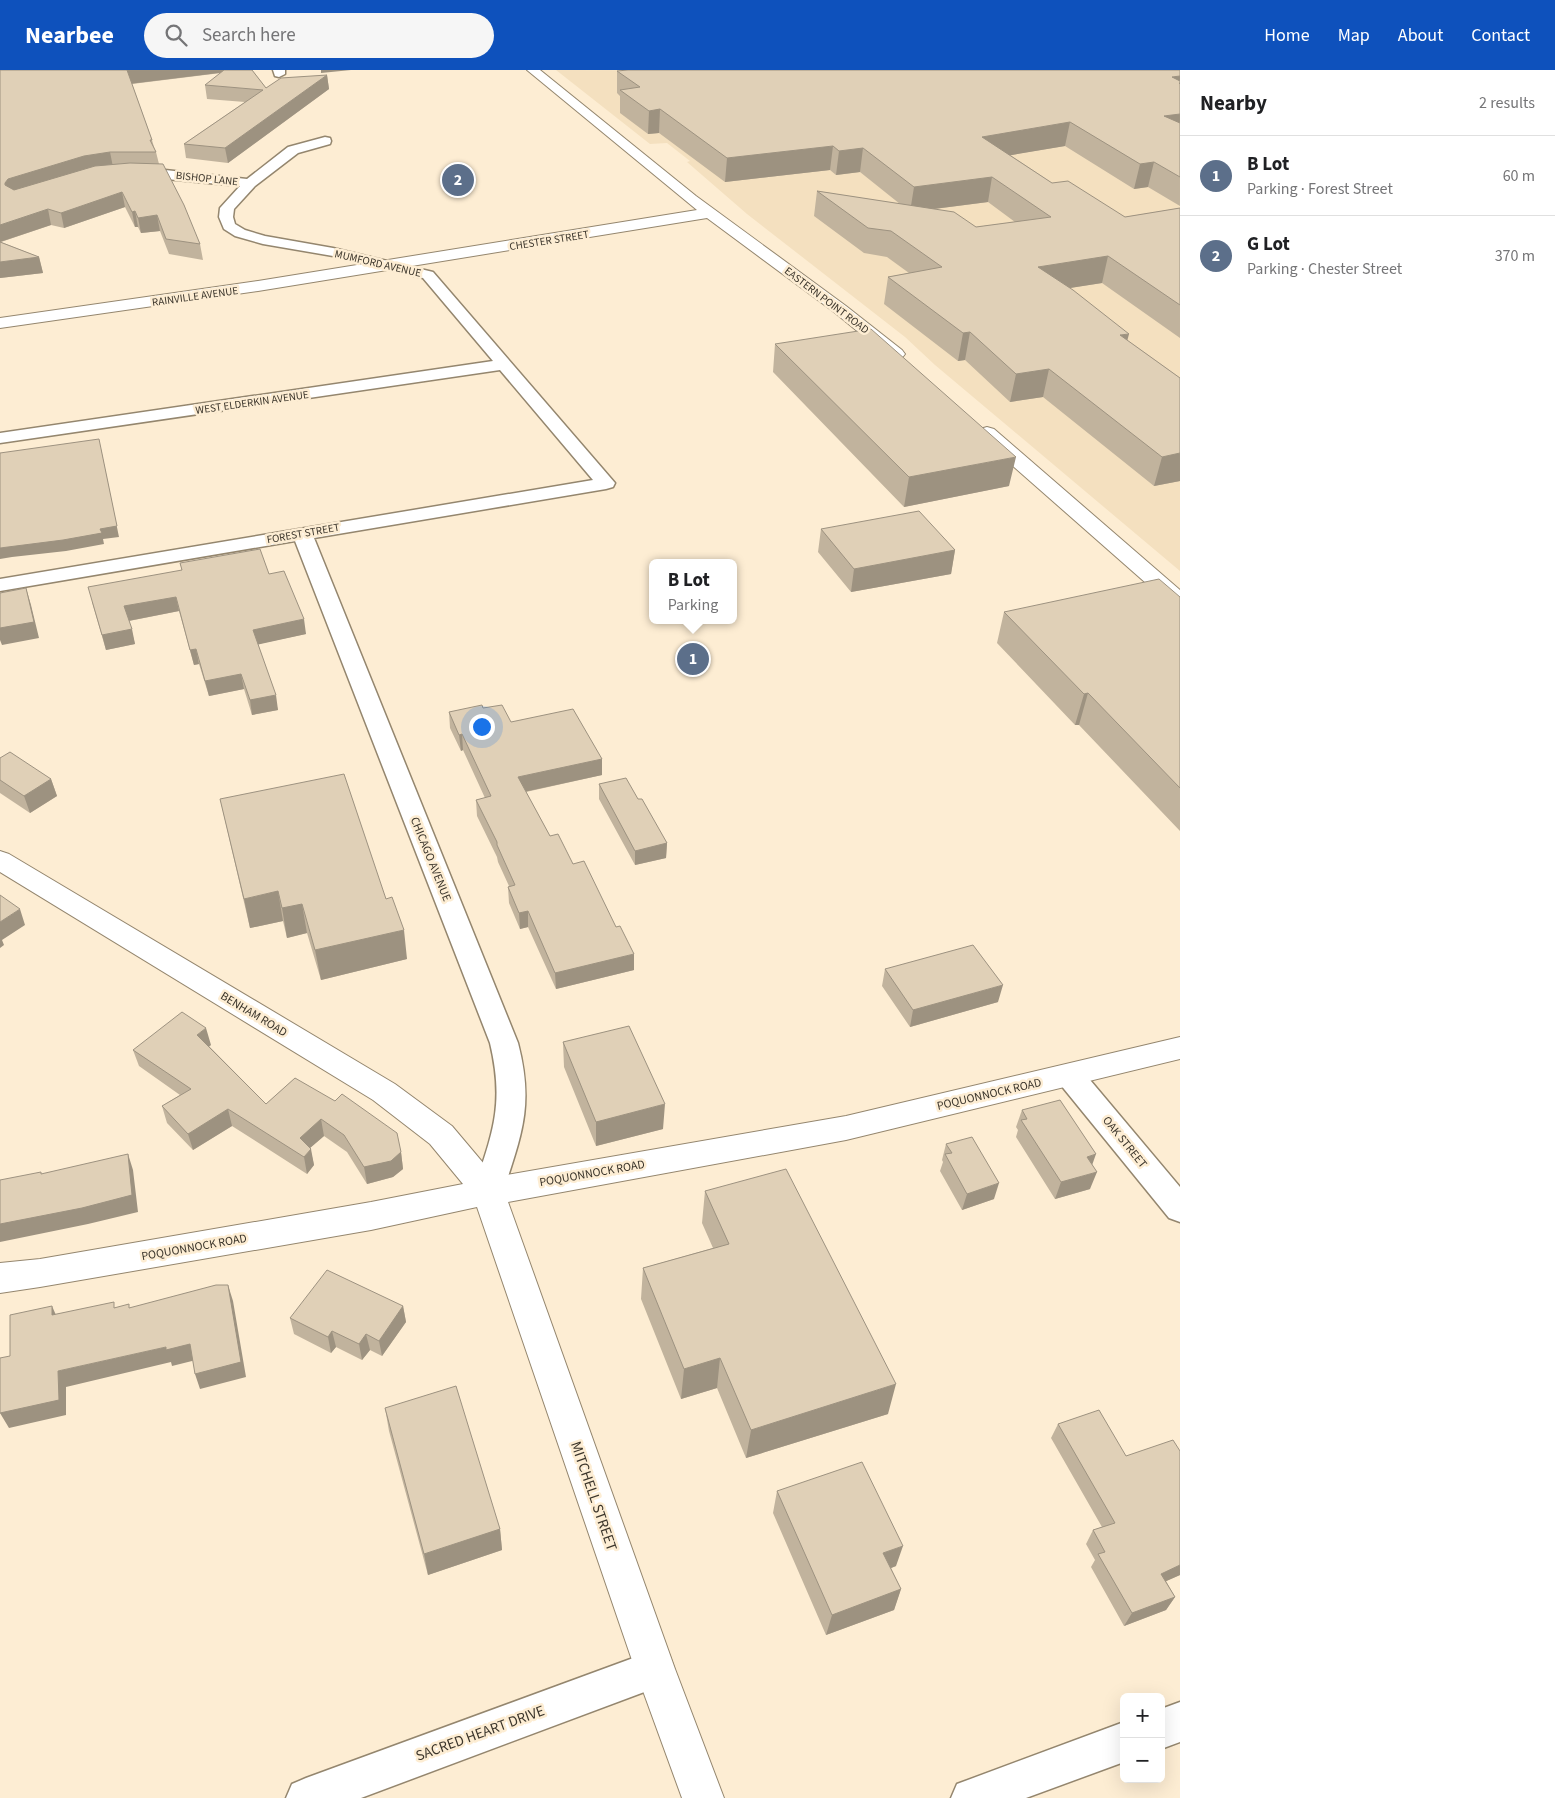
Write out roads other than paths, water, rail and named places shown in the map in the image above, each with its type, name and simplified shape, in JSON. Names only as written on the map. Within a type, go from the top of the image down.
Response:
[{"type":"main road","name":"EASTERN POINT ROAD","points":[[533,70],[709,213],[840,309],[907,363]]},
{"type":"main road","name":"CHESTER STREET","points":[[389,266],[709,213]]},
{"type":"main road","name":"RAINVILLE AVENUE","points":[[0,323],[389,266]]},
{"type":"main road","points":[[977,424],[1180,601]]},
{"type":"main road","name":"BENHAM ROAD","points":[[0,860],[384,1092],[441,1135],[488,1192]]},
{"type":"main road","name":"POQUONNOCK ROAD","points":[[0,1278],[40,1274],[361,1218],[488,1192],[846,1128],[1070,1076],[1180,1048]]},
{"type":"main road","name":"MITCHELL STREET","points":[[488,1192],[655,1669],[703,1798]]},
{"type":"street","name":"MUMFORD AVENUE","points":[[324,141],[293,150],[250,183],[227,208],[226,217],[229,226],[240,233],[263,240],[334,252],[428,275],[606,483]]},
{"type":"street","name":"BISHOP LANE","points":[[118,173],[156,173],[250,183]]},
{"type":"street","name":"WEST ELDERKIN AVENUE","points":[[0,438],[505,364]]},
{"type":"street","name":"FOREST STREET","points":[[0,585],[606,483]]},
{"type":"street","name":"CHICAGO AVENUE","points":[[302,533],[504,1043],[510,1070],[512,1102],[508,1129],[488,1192]]},
{"type":"street","name":"OAK STREET","points":[[1070,1076],[1180,1209]]},
{"type":"street","name":"SACRED HEART DRIVE","points":[[306,1798],[655,1669]]},
{"type":"street","points":[[1165,1728],[1180,1722]]},
{"type":"street","points":[[971,1798],[1120,1743]]},
{"type":"place","name":"G Lot","points":[[458,180]]},
{"type":"place","name":"B Lot","points":[[693,659]]}]
